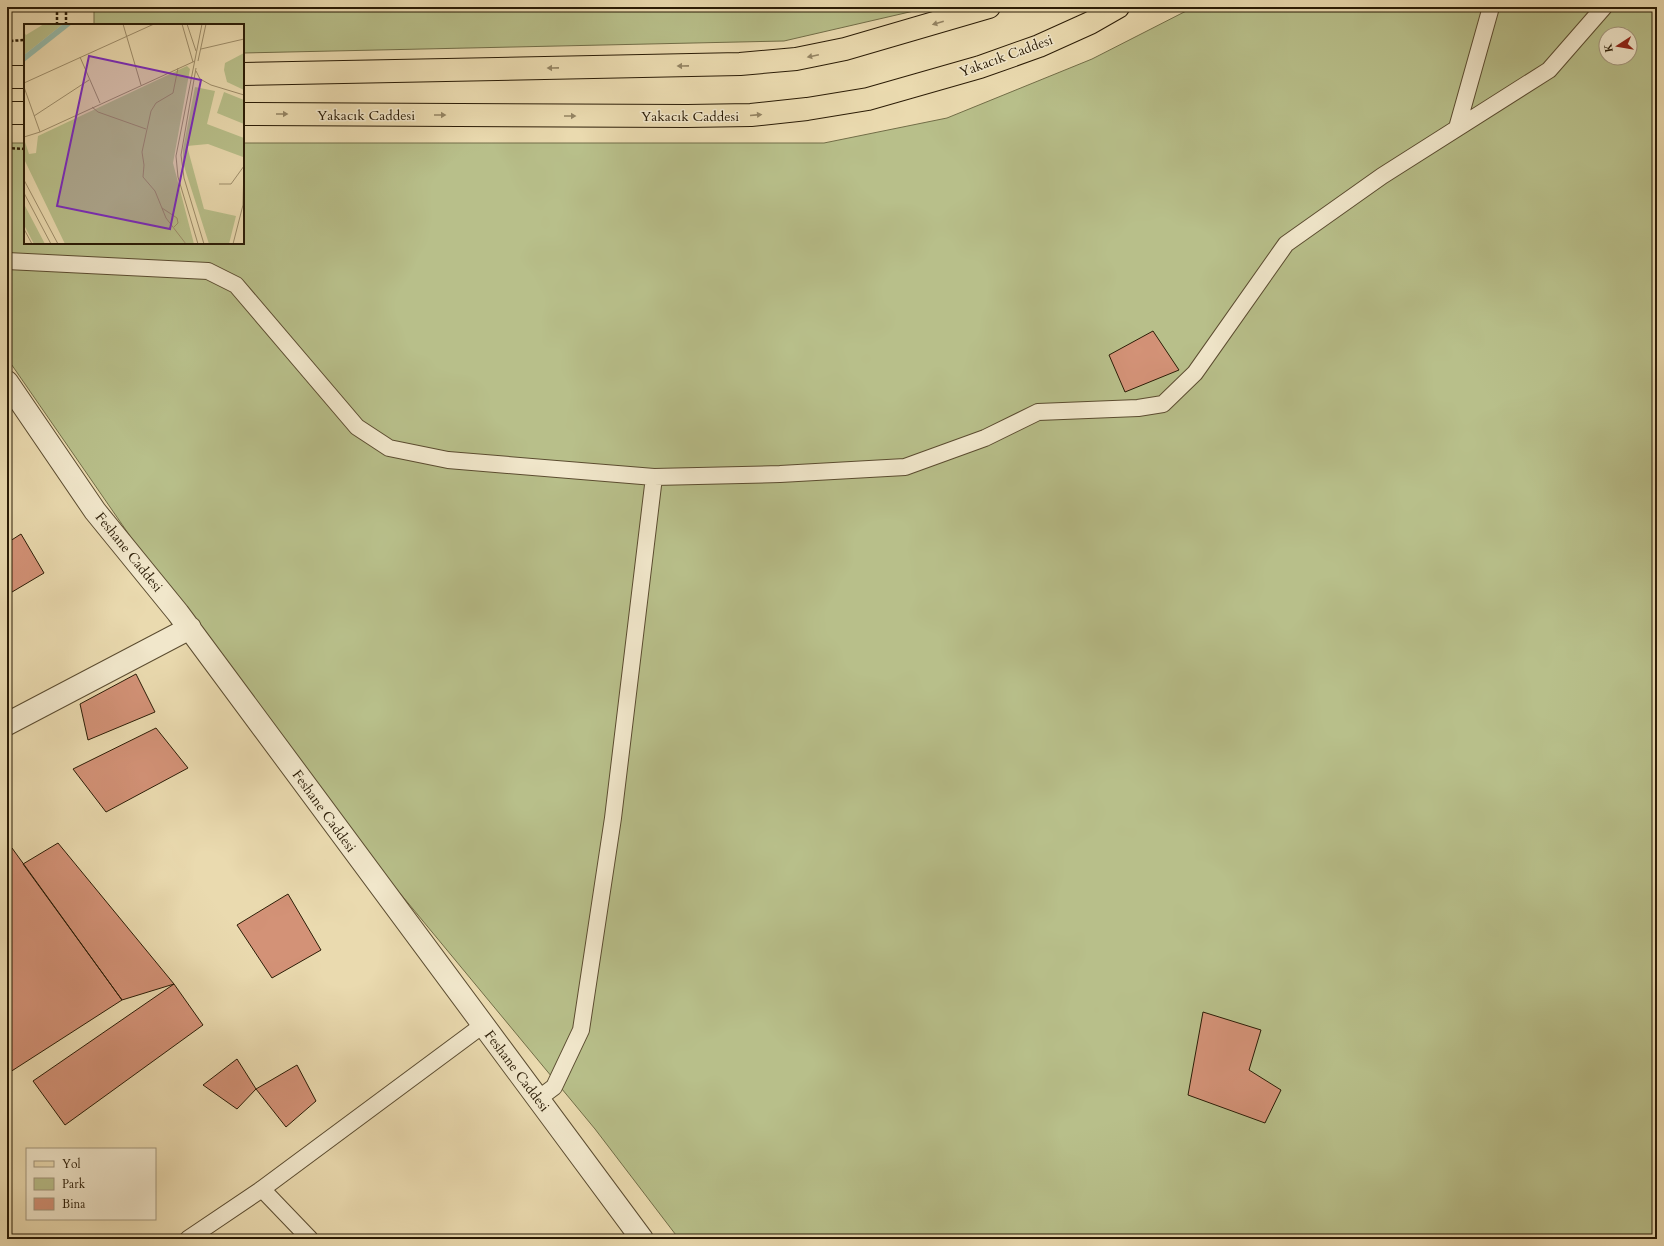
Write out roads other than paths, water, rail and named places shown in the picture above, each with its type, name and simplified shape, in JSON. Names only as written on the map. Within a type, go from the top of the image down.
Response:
[{"type":"main road","points":[[244,74],[740,64],[796,60],[845,49],[989,7]]},
{"type":"main road","name":"Yakacık Caddesi","points":[[244,114],[687,116],[751,115],[807,109],[868,99],[980,67],[1039,46],[1090,23],[1118,7]]},
{"type":"main road","points":[[7,77],[24,77]]},
{"type":"main road","points":[[7,113],[24,113]]},
{"type":"street","name":"Feshane Caddesi","points":[[7,382],[95,511],[190,628],[642,1239]]},
{"type":"street","points":[[7,724],[190,628]]},
{"type":"lane","points":[[1457,128],[1491,7]]},
{"type":"lane","points":[[7,261],[208,271],[236,285],[357,427],[389,448],[448,460],[654,477],[780,474],[904,467],[985,438],[1038,412],[1138,408],[1163,404],[1195,373],[1286,244],[1382,176],[1549,70],[1604,7]]},
{"type":"lane","points":[[538,1099],[554,1087],[581,1030],[613,818],[654,477]]},
{"type":"lane","points":[[188,1239],[262,1189],[483,1025]]},
{"type":"lane","points":[[262,1189],[310,1239]]}]
